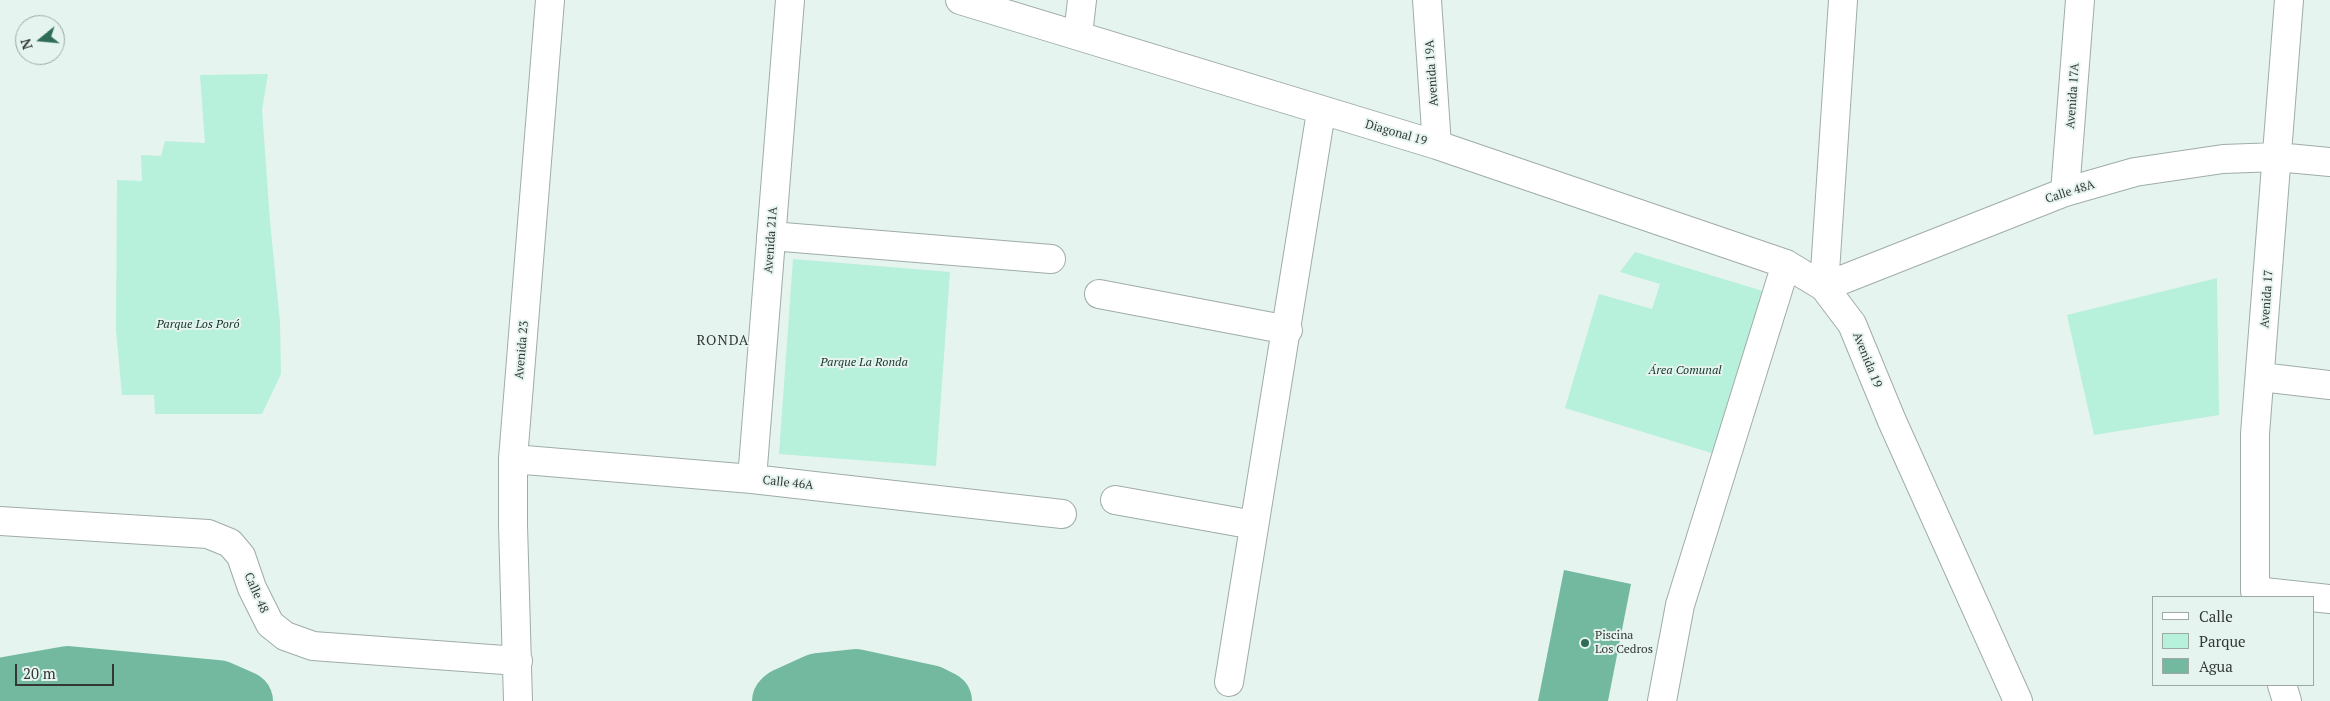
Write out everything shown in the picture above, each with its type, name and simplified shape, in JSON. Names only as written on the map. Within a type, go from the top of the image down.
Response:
[{"type":"street","name":"Avenida 23","points":[[518,701],[513,459],[550,0]]},
{"type":"street","name":"Avenida 21A","points":[[752,479],[790,0]]},
{"type":"street","name":"Diagonal 19","points":[[960,0],[1322,112],[1437,145],[1786,264],[1824,287]]},
{"type":"street","points":[[1078,35],[1082,0]]},
{"type":"street","name":"Avenida 19A","points":[[1427,0],[1437,145]]},
{"type":"street","points":[[1824,287],[1843,0]]},
{"type":"street","name":"Avenida 17A","points":[[2065,192],[2080,0]]},
{"type":"street","name":"Avenida 17","points":[[2256,594],[2255,434],[2261,377],[2289,0]]},
{"type":"street","points":[[1229,682],[1288,330],[1322,112]]},
{"type":"street","name":"Calle 48A","points":[[1824,287],[2065,192],[2135,172],[2223,158],[2277,157],[2330,162]]},
{"type":"street","points":[[771,236],[1051,259]]},
{"type":"street","points":[[1662,701],[1680,605],[1786,264]]},
{"type":"street","name":"Avenida 19","points":[[1824,287],[1852,324],[1896,430],[2018,701]]},
{"type":"street","points":[[1099,294],[1288,330]]},
{"type":"street","points":[[2261,377],[2330,385]]},
{"type":"street","name":"Calle 46A","points":[[513,459],[752,479],[1062,514]]},
{"type":"street","points":[[1115,500],[1254,525]]},
{"type":"street","name":"Calle 48","points":[[0,521],[208,534],[230,543],[241,556],[252,588],[270,624],[285,636],[313,646],[518,661]]},
{"type":"street","points":[[2256,594],[2286,596]]},
{"type":"street","points":[[2315,598],[2330,599]]},
{"type":"street","points":[[2282,686],[2287,701]]},
{"type":"green space","name":"Parque Los Poró","points":[[268,74],[262,110],[280,322],[281,374],[262,414],[155,414],[154,395],[122,395],[116,330],[117,180],[142,181],[141,155],[161,156],[165,141],[205,143],[200,75]]},
{"type":"green space","name":"Área Comunal","points":[[1635,252],[1779,296],[1731,459],[1565,408],[1599,294],[1652,309],[1660,284],[1620,272]]},
{"type":"green space","name":"Parque La Ronda","points":[[793,259],[950,272],[936,466],[779,454]]},
{"type":"green space","points":[[2217,278],[2219,415],[2094,435],[2067,315]]},
{"type":"water","name":"Piscina Los Cedros","points":[[1564,570],[1631,584],[1608,701],[1538,701]]},
{"type":"waterway","points":[[0,688],[68,676],[218,690],[243,701]]},
{"type":"waterway","points":[[782,701],[818,683],[856,679],[930,695],[942,701]]},
{"type":"place","name":"Piscina Los Cedros","points":[[1585,643]]},
{"type":"district","name":"RONDA","points":[[723,341]]}]
